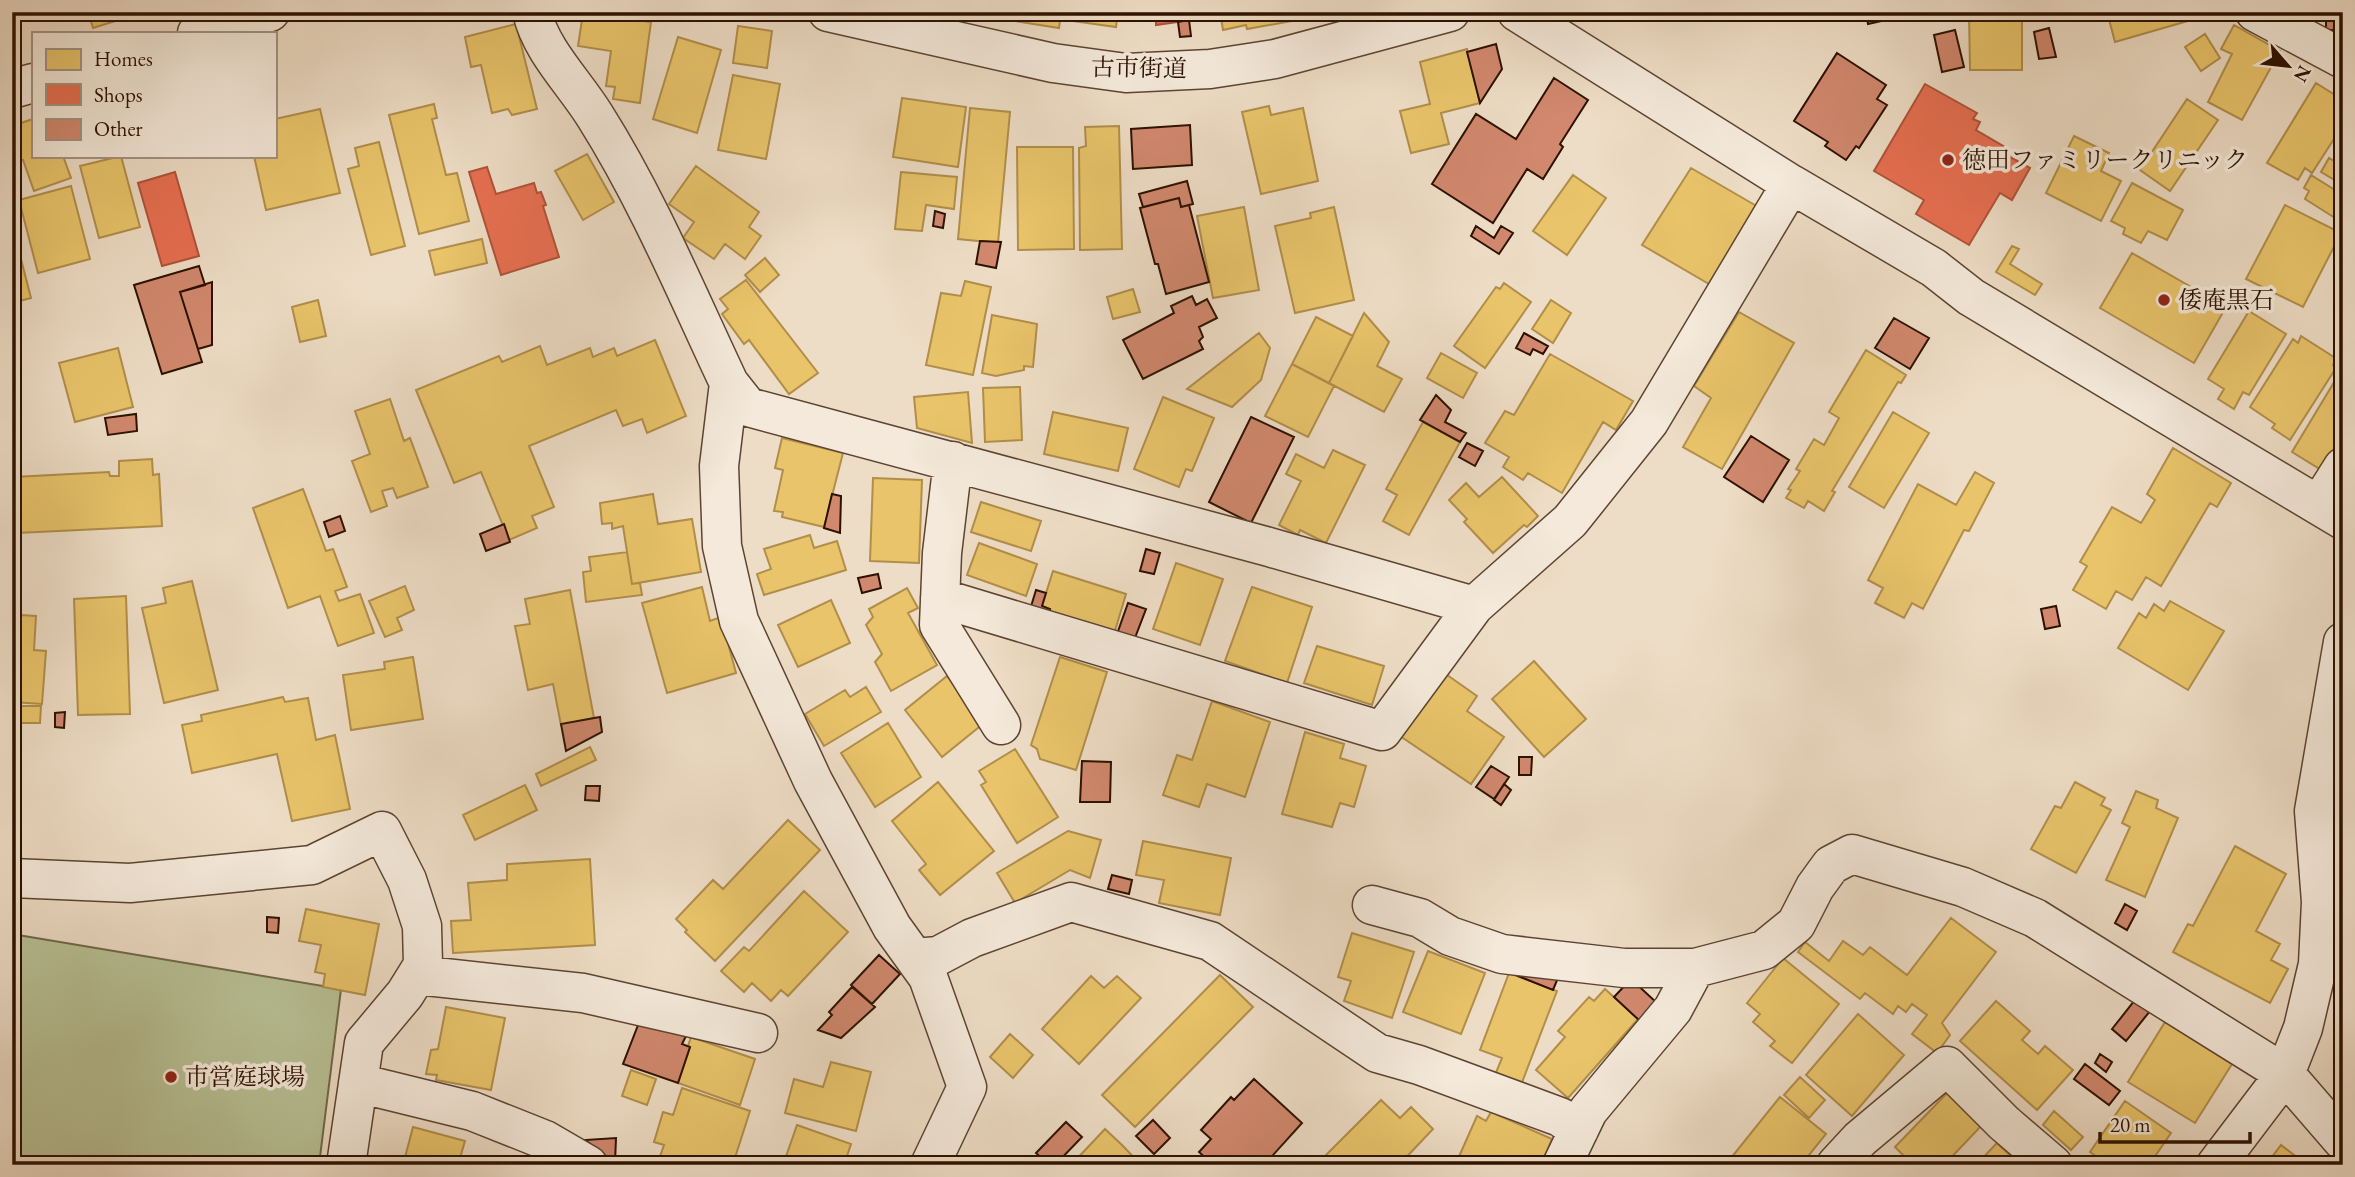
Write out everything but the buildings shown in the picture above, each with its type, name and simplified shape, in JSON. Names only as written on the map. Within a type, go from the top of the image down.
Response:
[{"type":"street","points":[[532,12],[536,32],[595,116],[640,198],[729,383],[748,407],[1269,547],[1474,606]]},
{"type":"street","name":"古市街道","points":[[828,12],[1053,64],[1126,73],[1210,69],[1275,59],[1450,12]]},
{"type":"street","points":[[1517,12],[1791,184],[1934,268],[1971,297],[2331,513],[2343,467]]},
{"type":"street","points":[[2255,12],[2343,59]]},
{"type":"street","points":[[200,32],[259,13]]},
{"type":"street","points":[[12,89],[32,83]]},
{"type":"street","points":[[940,598],[1382,731],[1474,606],[1570,521],[1649,422],[1791,184]]},
{"type":"street","points":[[729,383],[719,466],[722,546],[739,621],[813,781],[892,927],[928,977],[967,1087],[930,1165]]},
{"type":"street","points":[[953,461],[942,553],[939,625],[1001,725]]},
{"type":"street","points":[[2216,1165],[2285,1074],[2303,1028],[2318,964],[2321,902],[2315,811],[2343,642]]},
{"type":"street","points":[[2315,811],[2343,843]]},
{"type":"street","points":[[12,878],[130,883],[312,865],[382,831],[407,880],[422,926],[423,965],[405,994],[364,1043],[345,1165]]},
{"type":"street","points":[[1372,905],[1420,918],[1450,936],[1502,954],[1624,968],[1695,968],[1764,950],[1796,924],[1815,887],[1831,865],[1852,854],[1963,887],[2035,918],[2285,1074],[2343,1141]]},
{"type":"street","points":[[915,958],[937,956],[972,938],[1071,902],[1210,941],[1377,1053],[1419,1065],[1560,1117],[1579,1130]]},
{"type":"street","points":[[1562,1165],[1588,1111],[1673,1009],[1695,968]]},
{"type":"street","points":[[417,975],[583,993],[758,1033]]},
{"type":"street","points":[[1836,1165],[1860,1139],[1947,1066],[2004,1123],[2053,1165]]},
{"type":"street","points":[[358,1083],[472,1111],[545,1140],[588,1165]]},
{"type":"green space","name":"市営庭球場","points":[[12,934],[341,989],[319,1165],[12,1165]]},
{"type":"place","name":"徳田ファミリークリニック","points":[[1948,160]]},
{"type":"place","name":"倭庵黒石","points":[[2164,300]]},
{"type":"place","name":"市営庭球場","points":[[171,1077]]}]
